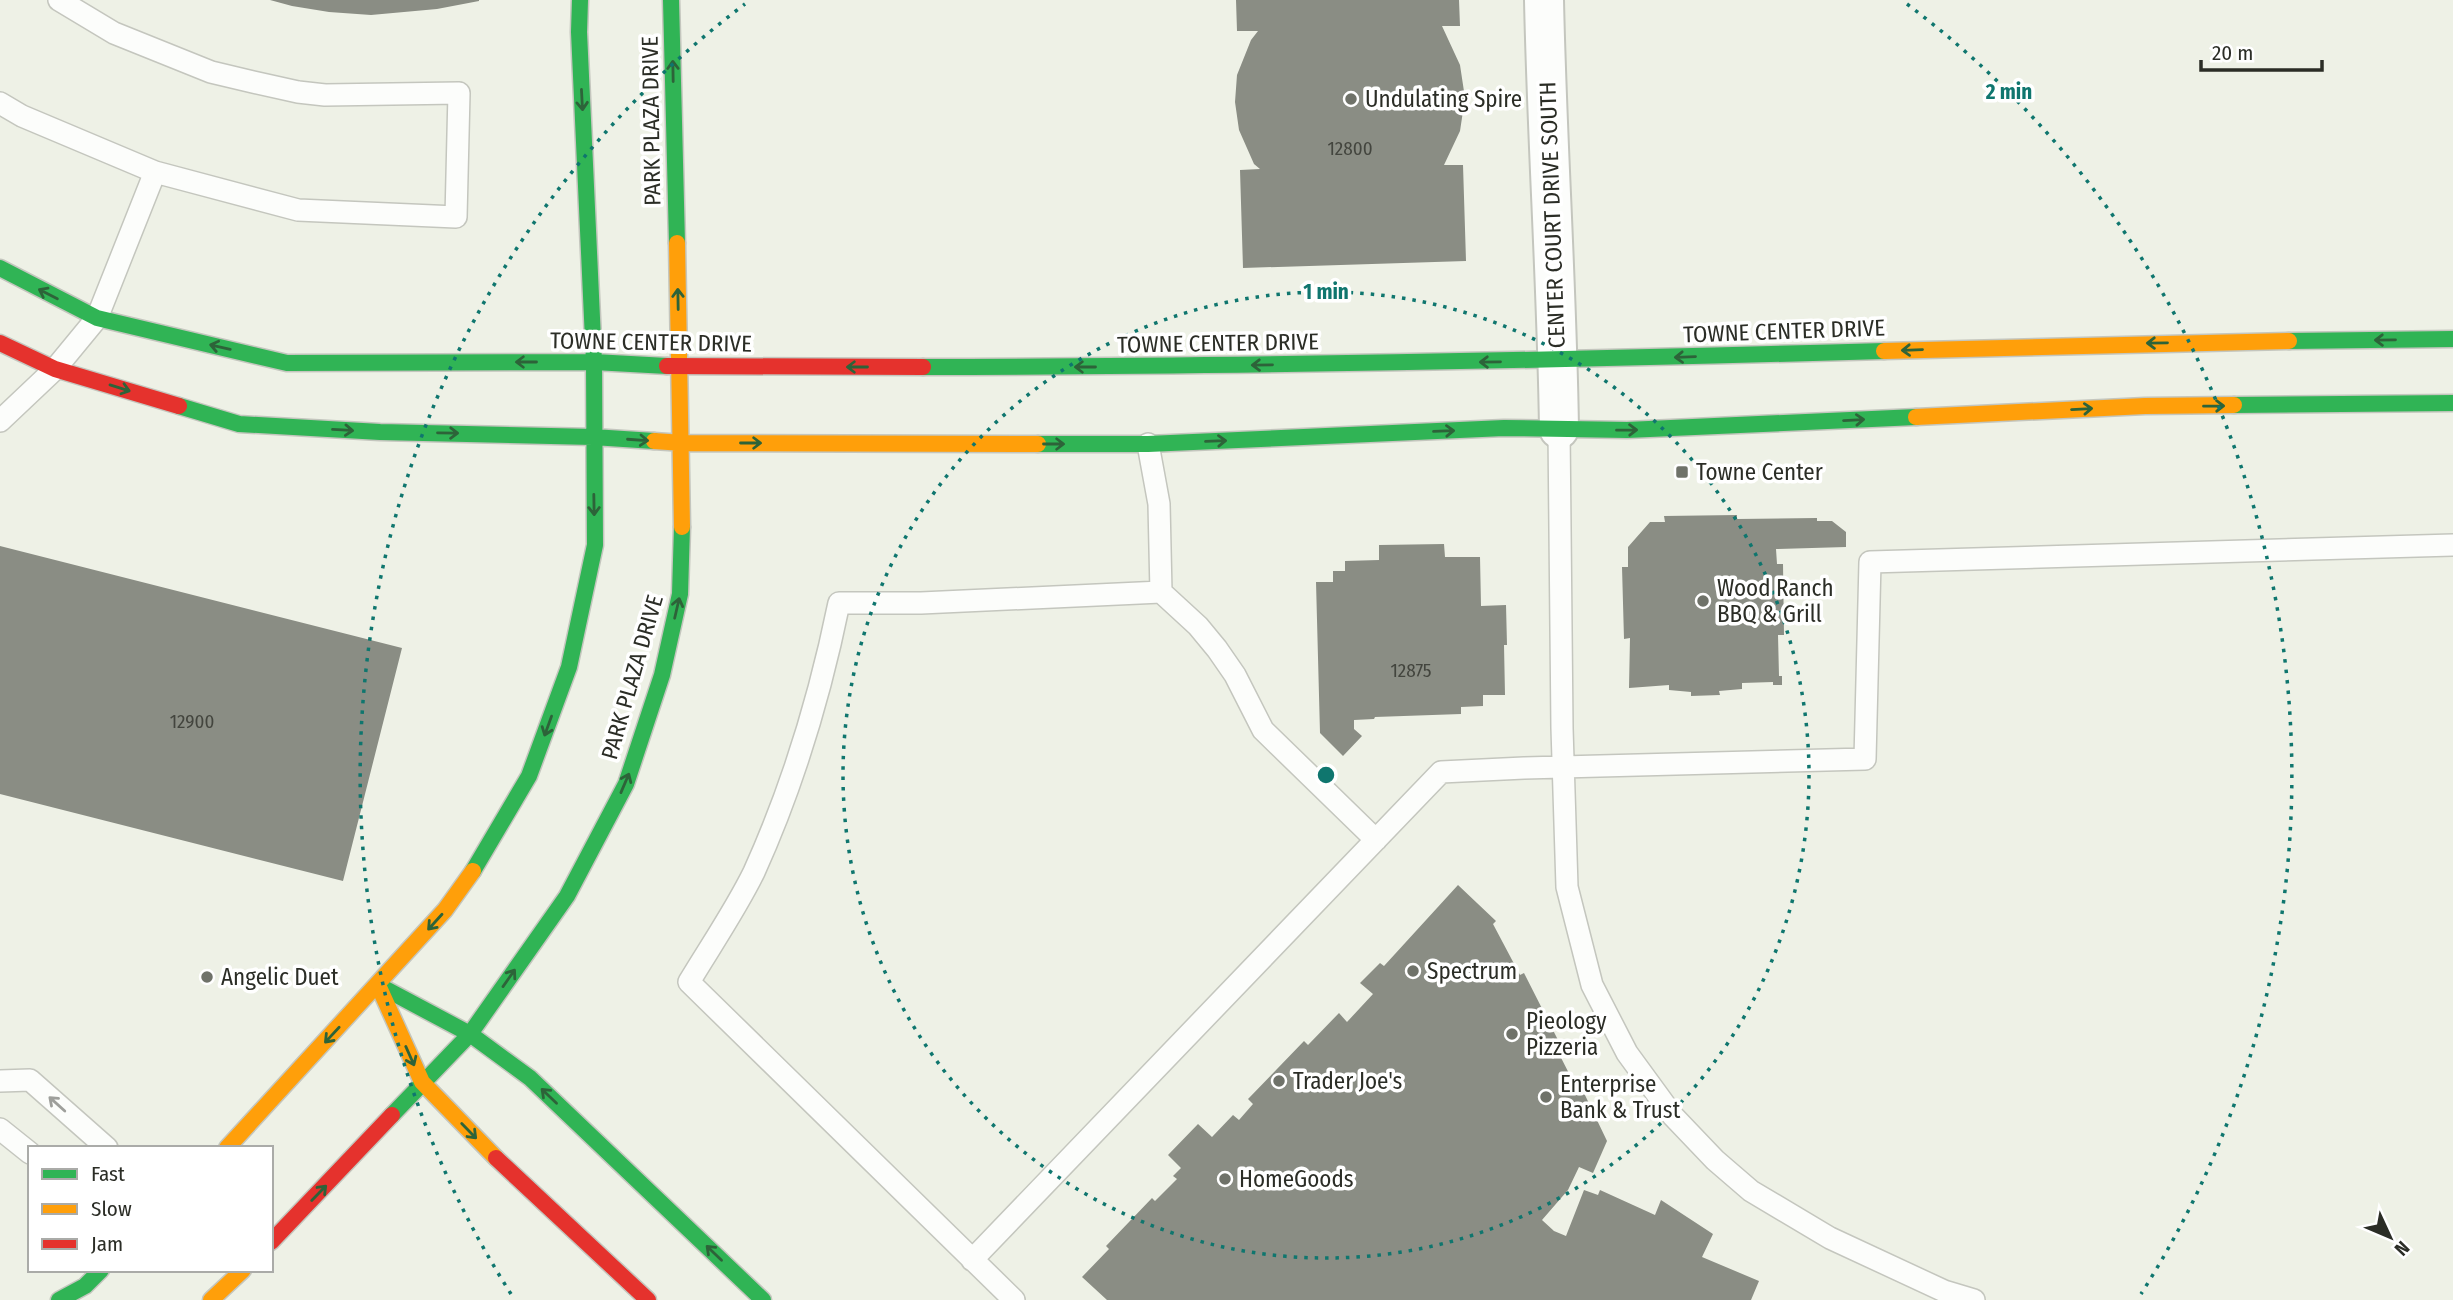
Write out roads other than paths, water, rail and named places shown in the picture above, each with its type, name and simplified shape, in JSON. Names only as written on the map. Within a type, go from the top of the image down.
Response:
[{"type":"main road","points":[[229,1146],[445,910],[469,877],[529,776],[569,667],[595,545],[594,362],[580,0]]},
{"type":"main road","name":"PARK PLAZA DRIVE","points":[[273,1240],[470,1034],[567,896],[626,784],[662,675],[680,594],[683,443],[671,0]]},
{"type":"main road","name":"TOWNE CENTER DRIVE","points":[[0,268],[97,318],[287,363],[594,362],[680,367],[1153,367],[1558,360],[2103,344],[2453,339]]},
{"type":"main road","points":[[0,342],[55,369],[239,424],[380,432],[593,436],[683,443],[1148,444],[1504,428],[1627,430],[2145,406],[2453,403]]},
{"type":"main road","points":[[378,985],[470,1034],[530,1079],[763,1300]]},
{"type":"main road","points":[[378,985],[422,1082],[474,1137],[648,1300]]},
{"type":"main road","points":[[59,1300],[76,1285],[99,1272]]},
{"type":"main road","points":[[211,1300],[241,1272]]},
{"type":"street","name":"CENTER COURT DRIVE SOUTH","points":[[1544,0],[1559,429]]},
{"type":"lane","points":[[0,103],[22,116],[155,172],[298,210],[456,217],[459,93],[325,95],[253,82],[211,72],[114,33],[59,0]]},
{"type":"lane","points":[[0,421],[55,369],[97,318],[155,172]]},
{"type":"lane","points":[[1559,429],[1562,728],[1565,767],[1563,799],[1567,887],[1592,985],[1627,1052],[1673,1116],[1751,1191],[1830,1238],[1944,1291],[1974,1300]]},
{"type":"lane","points":[[1148,444],[1159,504],[1161,592]]},
{"type":"lane","points":[[972,1259],[1441,772],[1866,759],[1870,562],[2453,545]]},
{"type":"lane","points":[[1014,1300],[689,982],[753,874],[802,752],[823,678],[839,603],[921,603],[1161,592],[1198,626],[1217,649],[1263,730],[1376,840]]},
{"type":"lane","points":[[0,1081],[30,1080],[105,1146]]},
{"type":"lane","points":[[0,1129],[28,1151]]},
{"type":"place","name":"Undulating Spire","points":[[1351,99]]},
{"type":"place","name":"Towne Center","points":[[1682,472]]},
{"type":"place","name":"Wood Ranch BBQ & Grill","points":[[1703,601]]},
{"type":"place","name":"Spectrum","points":[[1413,971]]},
{"type":"place","name":"Angelic Duet","points":[[207,977]]},
{"type":"place","name":"Pieology Pizzeria","points":[[1512,1034]]},
{"type":"place","name":"Trader Joe's","points":[[1279,1081]]},
{"type":"place","name":"Enterprise Bank & Trust","points":[[1546,1097]]},
{"type":"place","name":"HomeGoods","points":[[1225,1179]]}]
